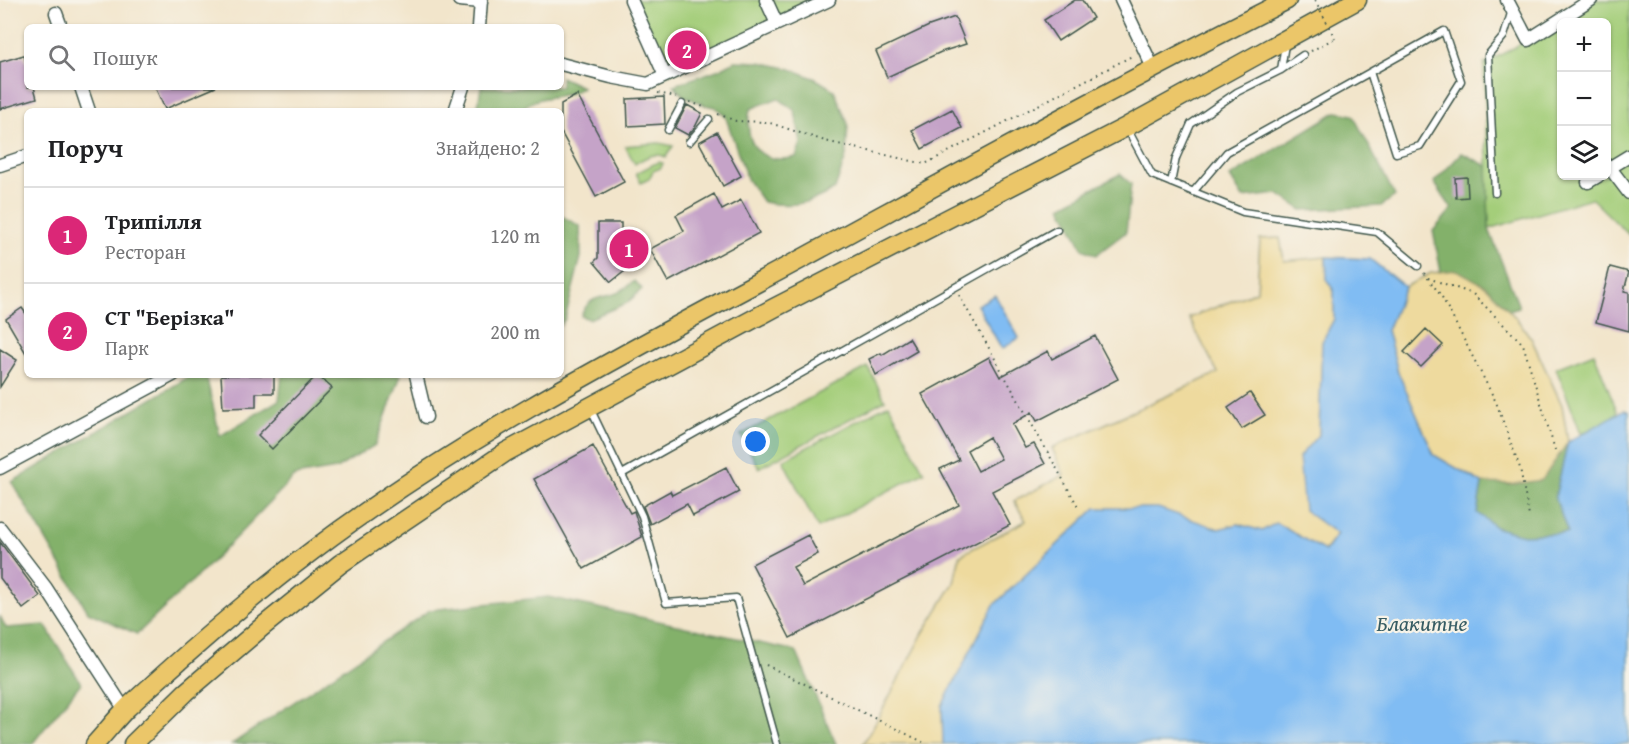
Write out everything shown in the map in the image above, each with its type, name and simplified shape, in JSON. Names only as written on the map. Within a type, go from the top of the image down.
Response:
[{"type":"main road","points":[[94,744],[125,710],[250,600],[313,550],[377,504],[470,444],[546,399],[732,296],[1153,68],[1287,0]]},
{"type":"main road","points":[[133,744],[186,692],[340,564],[506,452],[774,308],[1126,127],[1357,0]]},
{"type":"street","points":[[459,0],[481,1],[479,24]]},
{"type":"street","points":[[631,0],[665,76]]},
{"type":"street","points":[[766,0],[777,24]]},
{"type":"street","points":[[564,65],[648,84],[829,0]]},
{"type":"street","points":[[1121,0],[1153,68]]},
{"type":"street","points":[[1510,5],[1528,40],[1592,0]]},
{"type":"street","points":[[56,13],[60,24]]},
{"type":"street","points":[[82,90],[88,108]]},
{"type":"street","points":[[456,108],[462,90]]},
{"type":"street","points":[[1611,167],[1629,156]]},
{"type":"street","points":[[0,165],[24,157]]},
{"type":"street","points":[[1611,172],[1629,193]]},
{"type":"street","points":[[0,468],[167,378]]},
{"type":"street","points":[[417,378],[426,417]]},
{"type":"street","points":[[0,528],[46,588],[125,710]]},
{"type":"lane","points":[[1495,193],[1488,55],[1504,36],[1510,5]]},
{"type":"lane","points":[[1193,192],[1227,152],[1370,72],[1444,31],[1461,81],[1420,146],[1396,153],[1370,72]]},
{"type":"lane","points":[[1281,70],[1286,39]]},
{"type":"lane","points":[[1171,183],[1176,158],[1191,124],[1237,92],[1281,70],[1303,55]]},
{"type":"lane","points":[[668,130],[681,101]]},
{"type":"lane","points":[[689,142],[709,119]]},
{"type":"lane","points":[[1126,127],[1152,175],[1243,212],[1377,232],[1418,266]]},
{"type":"lane","points":[[622,474],[1057,230]]},
{"type":"lane","points":[[590,407],[642,516],[666,603],[736,598],[777,744]]},
{"type":"path","points":[[1303,55],[1335,38],[1315,0]]},
{"type":"path","points":[[716,113],[736,121],[767,122],[825,141],[924,164],[1145,50]]},
{"type":"path","points":[[640,83],[650,90],[681,101]]},
{"type":"path","points":[[689,101],[708,109]]},
{"type":"path","points":[[1418,266],[1443,297],[1496,402],[1520,468],[1529,516]]},
{"type":"path","points":[[1428,278],[1473,294],[1522,344],[1555,450]]},
{"type":"path","points":[[955,287],[1079,508]]},
{"type":"path","points":[[753,659],[923,742]]},
{"type":"green space","points":[[630,0],[829,0],[665,76]]},
{"type":"green space","points":[[1591,0],[1629,0],[1629,235],[1591,198],[1489,229],[1484,64],[1557,22],[1557,180],[1611,180],[1611,18],[1563,18]]},
{"type":"green space","points":[[735,61],[760,62],[791,69],[816,79],[834,90],[848,124],[846,156],[835,189],[800,203],[783,205],[763,202],[747,179],[725,115],[715,107],[684,96],[674,85],[720,69]],"holes":[[[778,98],[795,111],[801,143],[796,157],[773,158],[757,150],[749,133],[750,109]]]},
{"type":"green space","points":[[564,78],[582,87],[567,94],[534,101],[524,108],[478,108],[480,90],[564,90]]},
{"type":"green space","points":[[1336,112],[1353,115],[1395,196],[1381,206],[1302,210],[1278,194],[1243,198],[1230,177]]},
{"type":"green space","points":[[659,143],[673,146],[666,157],[650,156],[635,164],[625,146]]},
{"type":"green space","points":[[1462,153],[1487,166],[1489,229],[1519,307],[1509,310],[1486,286],[1457,271],[1441,272],[1433,231],[1452,209],[1434,182]]},
{"type":"green space","points":[[658,162],[663,163],[661,168],[653,171],[649,179],[641,183],[636,173]]},
{"type":"green space","points":[[1120,174],[1131,184],[1126,232],[1096,255],[1083,249],[1061,206]]},
{"type":"green space","points":[[564,218],[580,226],[581,257],[564,320]]},
{"type":"green space","points":[[634,281],[642,289],[627,303],[589,319],[581,316],[592,301],[617,293]]},
{"type":"green space","points":[[1594,353],[1620,418],[1581,433],[1556,368]]},
{"type":"green space","points":[[868,367],[885,400],[759,468],[741,435]]},
{"type":"green space","points":[[187,378],[207,378],[220,436],[279,400],[282,378],[400,378],[375,445],[336,469],[295,476],[212,562],[137,634],[88,612],[12,482]]},
{"type":"green space","points":[[889,404],[924,472],[818,528],[783,460]]},
{"type":"green space","points":[[1568,442],[1555,497],[1568,533],[1523,535],[1497,528],[1477,513],[1482,483],[1514,484],[1541,480]]},
{"type":"green space","points":[[548,597],[796,651],[836,744],[232,744],[430,610]]},
{"type":"green space","points":[[0,616],[6,628],[45,625],[81,683],[32,744],[0,744]]},
{"type":"sand","points":[[1280,238],[1284,261],[1326,257],[1327,280],[1334,291],[1334,319],[1322,342],[1319,434],[1299,457],[1337,534],[1324,551],[1277,523],[1262,531],[1238,524],[1219,529],[1096,508],[994,605],[942,706],[943,744],[863,744],[923,633],[954,583],[960,555],[1026,521],[1014,501],[1064,475],[1052,448],[1218,373],[1189,318],[1257,291],[1260,239]]},
{"type":"sand","points":[[1457,270],[1486,286],[1516,318],[1531,338],[1562,405],[1568,442],[1542,480],[1514,484],[1482,483],[1434,455],[1398,372],[1387,330],[1405,287],[1431,273]]},
{"type":"water","name":"Блакитне","points":[[1326,257],[1370,259],[1405,287],[1387,330],[1398,372],[1434,455],[1482,483],[1477,513],[1497,528],[1523,535],[1568,533],[1555,497],[1568,442],[1624,410],[1629,411],[1629,744],[943,744],[942,706],[994,605],[1096,508],[1158,508],[1219,529],[1238,524],[1262,531],[1276,523],[1325,551],[1337,534],[1304,510],[1299,457],[1319,434],[1322,342],[1334,319],[1334,291],[1327,280]]},
{"type":"water","points":[[995,295],[1019,338],[1002,349],[977,305]]},
{"type":"building","points":[[1075,0],[1082,0],[1093,18],[1058,41],[1044,20]]},
{"type":"building","points":[[955,17],[966,44],[941,52],[887,77],[876,51],[929,26]]},
{"type":"building","points":[[24,55],[24,90],[35,90],[37,98],[0,109],[0,62]]},
{"type":"building","points":[[156,90],[209,90],[167,108],[165,108]]},
{"type":"building","points":[[577,95],[624,182],[596,197],[564,138],[564,108],[561,108],[561,104]]},
{"type":"building","points":[[664,97],[665,124],[628,126],[627,99]]},
{"type":"building","points":[[687,105],[702,113],[688,135],[675,128]]},
{"type":"building","points":[[952,109],[962,128],[922,149],[912,130]]},
{"type":"building","points":[[717,132],[741,176],[723,186],[699,142]]},
{"type":"building","points":[[1467,177],[1468,197],[1456,198],[1455,178]]},
{"type":"building","points":[[714,194],[722,210],[741,200],[759,233],[668,282],[650,249],[684,231],[676,215]]},
{"type":"building","points":[[598,223],[621,223],[621,256],[630,267],[611,282],[594,262],[598,258]]},
{"type":"building","points":[[1610,267],[1629,272],[1624,291],[1629,292],[1629,331],[1596,322]]},
{"type":"building","points":[[22,308],[24,311],[24,350],[6,319]]},
{"type":"building","points":[[1426,329],[1443,345],[1421,367],[1404,352]]},
{"type":"building","points":[[1095,336],[1118,379],[1037,421],[1032,412],[1012,424],[1025,448],[1034,444],[1045,464],[992,491],[1010,525],[790,638],[752,564],[808,535],[818,554],[793,567],[803,586],[959,505],[940,469],[959,460],[922,394],[989,357],[1000,377],[1048,351],[1052,359]],"holes":[[[989,437],[1001,459],[978,471],[967,450]]]},
{"type":"building","points":[[909,338],[917,351],[876,375],[869,359],[881,353],[882,355]]},
{"type":"building","points":[[0,349],[17,360],[0,387]]},
{"type":"building","points":[[221,378],[274,378],[274,393],[256,393],[256,407],[223,408]]},
{"type":"building","points":[[314,378],[320,378],[332,388],[272,449],[258,435]]},
{"type":"building","points":[[1250,393],[1265,415],[1242,429],[1228,408]]},
{"type":"building","points":[[593,446],[630,513],[634,511],[642,537],[584,569],[534,479]]},
{"type":"building","points":[[726,467],[739,492],[693,516],[687,504],[650,524],[643,506],[670,491],[672,495]]},
{"type":"building","points":[[0,542],[40,596],[23,609],[0,578]]},
{"type":"place","name":"СТ \"Берізка\"","points":[[687,50]]},
{"type":"place","name":"Трипілля","points":[[629,249]]}]
